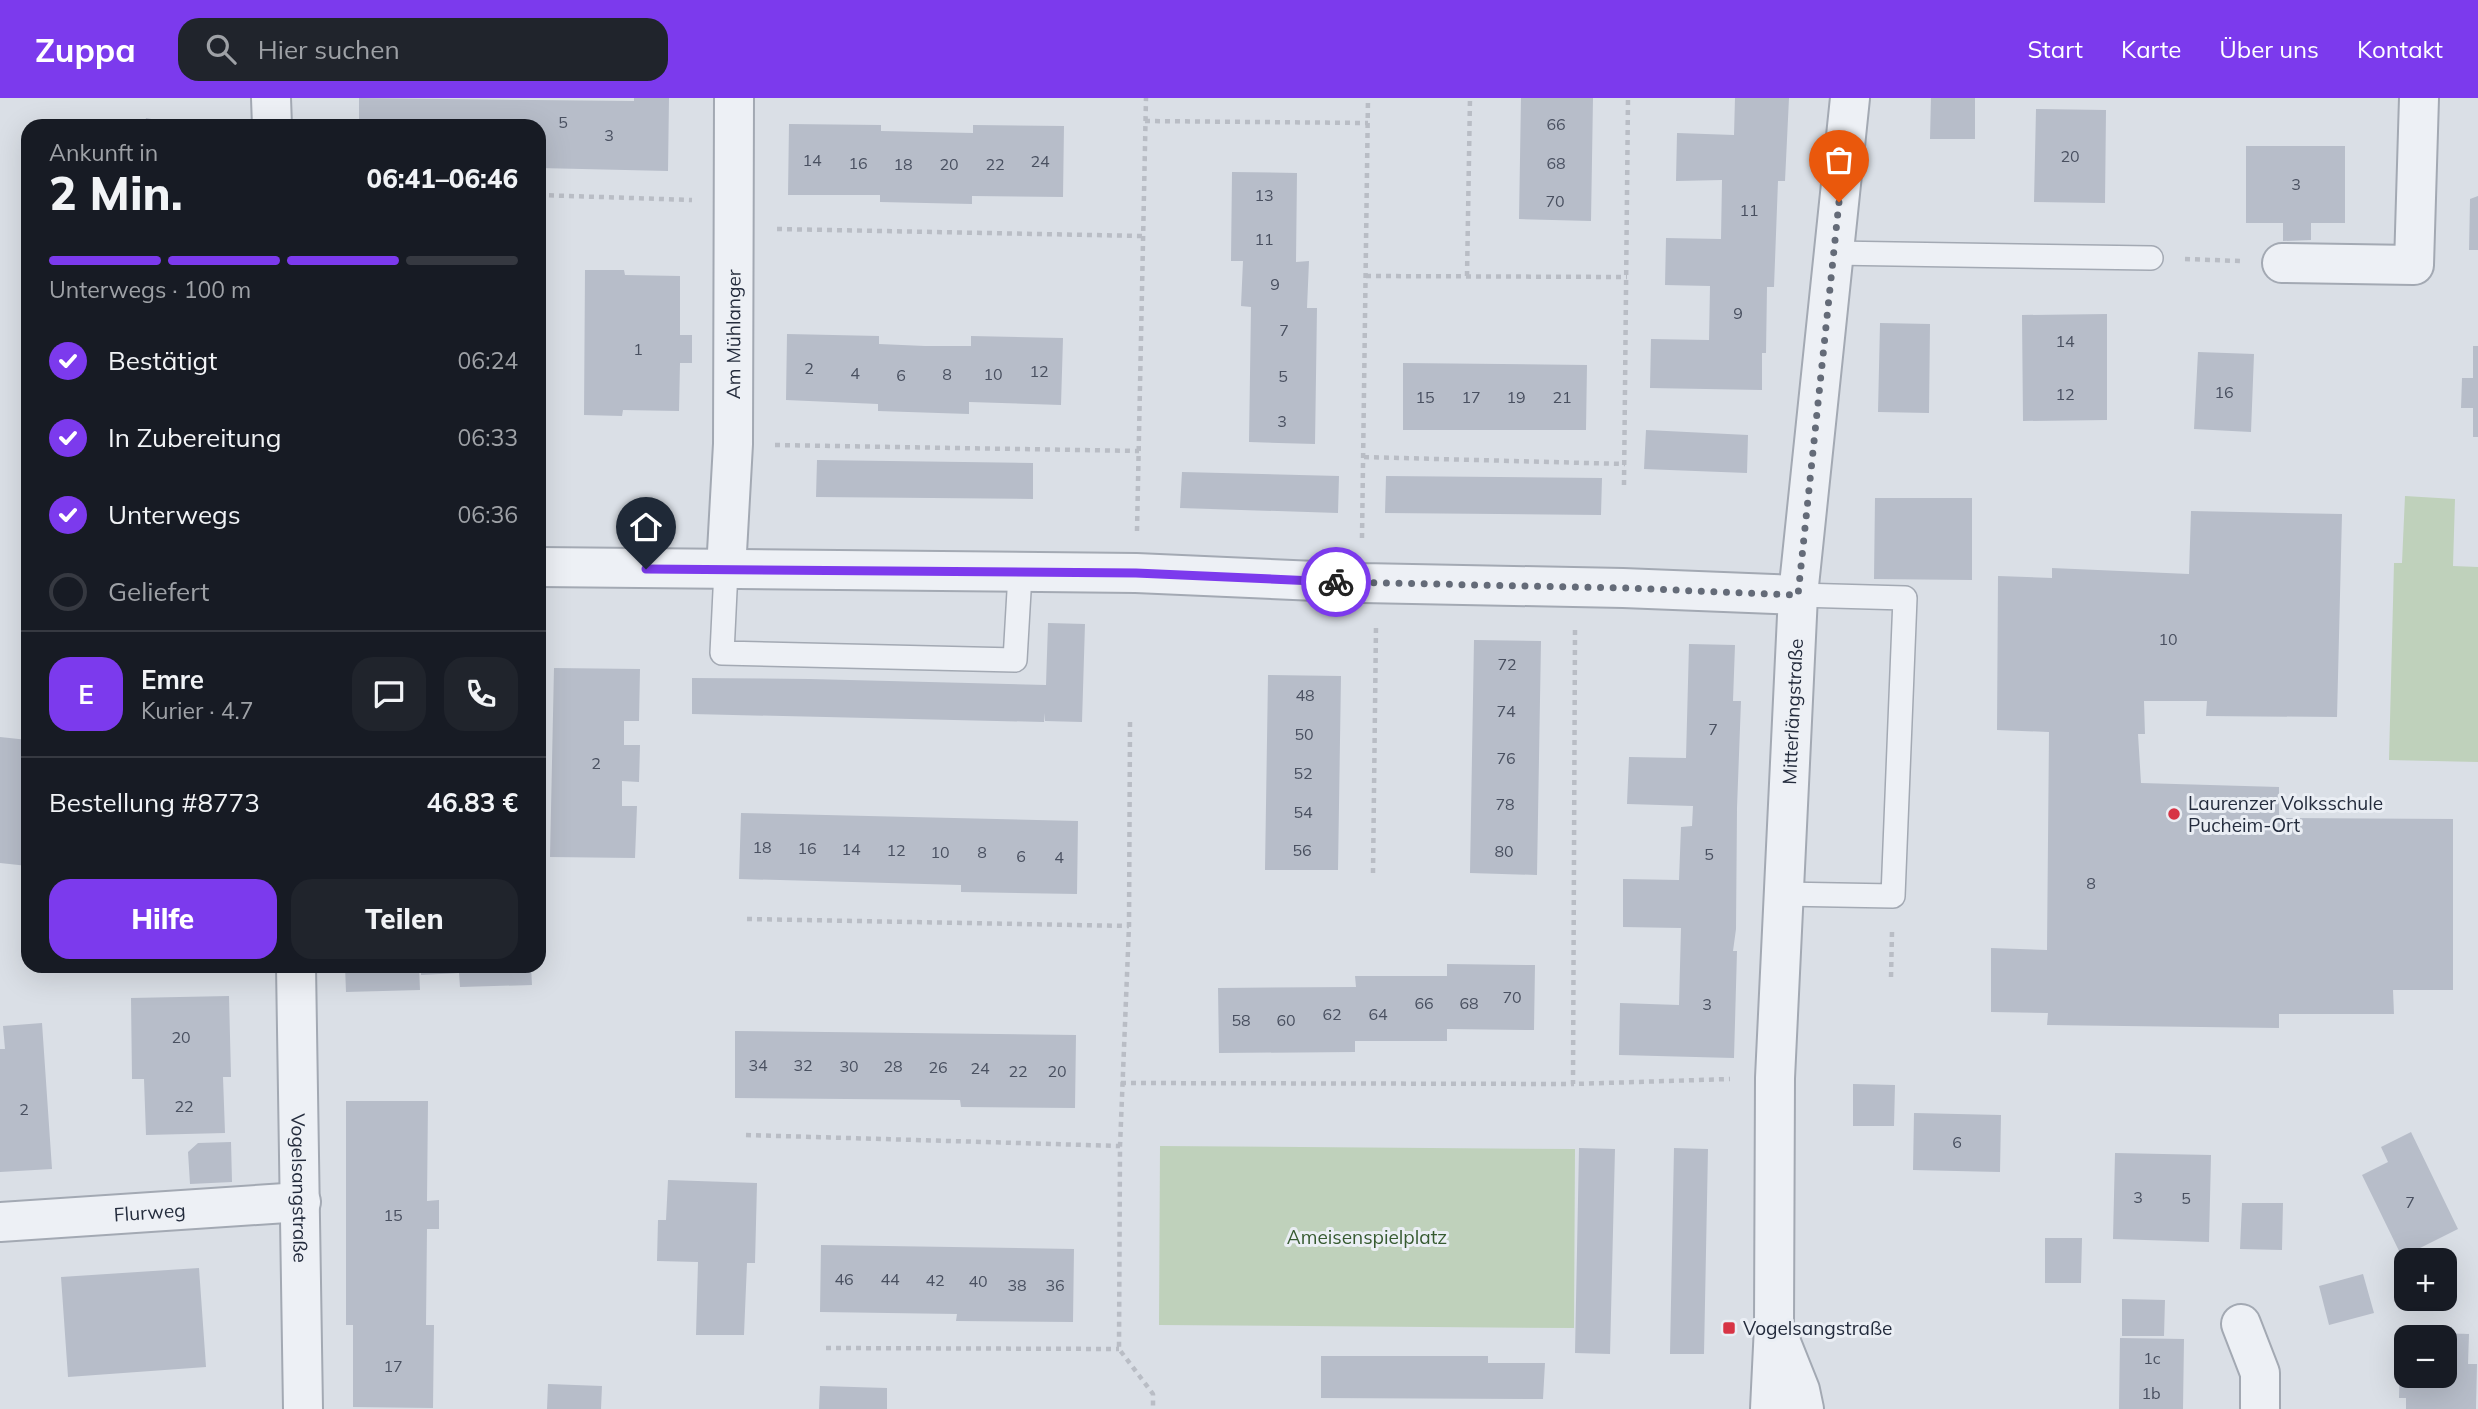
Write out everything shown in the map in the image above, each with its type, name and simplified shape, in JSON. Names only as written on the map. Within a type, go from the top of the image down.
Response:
[{"type":"street","points":[[271,98],[272,119]]},
{"type":"street","name":"Am Mühlanger","points":[[726,570],[733,444],[734,98]]},
{"type":"street","name":"Mitterlängstraße","points":[[1770,1409],[1774,1326],[1774,1078],[1798,595],[1850,98]]},
{"type":"street","points":[[2282,263],[2414,265],[2419,98]]},
{"type":"street","points":[[546,567],[1136,573],[1369,583],[1798,595]]},
{"type":"street","name":"Vogelsangstraße","points":[[296,973],[303,1409]]},
{"type":"street","name":"Flurweg","points":[[0,1222],[301,1202]]},
{"type":"street","points":[[2241,1324],[2260,1373],[2260,1409]]},
{"type":"street","name":"Mitterlängstraße","points":[[1774,1326],[1800,1390],[1804,1409]]},
{"type":"lane","points":[[1833,253],[2151,258]]},
{"type":"lane","points":[[726,570],[722,653],[1015,660],[1020,573]]},
{"type":"lane","points":[[1782,894],[1893,896],[1905,598],[1798,595]]},
{"type":"path","points":[[1136,573],[1146,98]]},
{"type":"path","points":[[1368,98],[1364,457],[1369,583],[1373,873]]},
{"type":"path","points":[[1467,276],[1470,98]]},
{"type":"path","points":[[1624,485],[1628,98]]},
{"type":"path","points":[[1145,121],[1368,123]]},
{"type":"path","points":[[546,196],[734,215],[1143,236]]},
{"type":"path","points":[[2151,258],[2282,263]]},
{"type":"path","points":[[1366,276],[1627,277]]},
{"type":"path","points":[[733,444],[1139,451]]},
{"type":"path","points":[[1364,457],[1625,464]]},
{"type":"path","points":[[1573,1084],[1575,588]]},
{"type":"path","points":[[1130,722],[1129,926],[1119,1146],[1119,1349],[1153,1394],[1153,1409]]},
{"type":"path","points":[[747,919],[1129,926]]},
{"type":"path","points":[[1891,977],[1893,923]]},
{"type":"path","points":[[1121,1083],[1573,1084],[1774,1078]]},
{"type":"path","points":[[746,1135],[1119,1146]]},
{"type":"path","points":[[826,1348],[1119,1349]]},
{"type":"green space","points":[[2405,496],[2455,499],[2453,566],[2478,567],[2478,762],[2389,760],[2394,563],[2402,563]]},
{"type":"green space","name":"Ameisenspielplatz","points":[[1160,1146],[1575,1149],[1574,1328],[1159,1325]]},
{"type":"building","points":[[359,98],[634,101],[634,98],[669,98],[668,171],[546,168],[546,119],[359,119]]},
{"type":"building","points":[[1521,98],[1593,98],[1591,221],[1519,219]]},
{"type":"building","points":[[1735,98],[1789,98],[1785,181],[1778,181],[1774,287],[1767,287],[1766,353],[1762,353],[1762,390],[1650,388],[1651,339],[1709,340],[1710,286],[1665,285],[1666,238],[1721,239],[1722,180],[1676,181],[1677,133],[1734,135]]},
{"type":"building","points":[[1931,98],[1975,98],[1975,139],[1930,139]]},
{"type":"building","points":[[2036,109],[2106,110],[2105,203],[2034,202]]},
{"type":"building","points":[[789,124],[881,125],[881,131],[973,133],[973,125],[1064,126],[1063,197],[972,196],[972,204],[880,202],[880,195],[788,195]]},
{"type":"building","points":[[2246,146],[2345,146],[2345,223],[2311,223],[2311,240],[2283,241],[2283,223],[2246,223]]},
{"type":"building","points":[[1232,172],[1297,173],[1296,262],[1309,261],[1307,308],[1317,308],[1315,444],[1249,442],[1251,307],[1241,306],[1243,261],[1231,261]]},
{"type":"building","points":[[2478,196],[2478,250],[2469,250],[2470,199]]},
{"type":"building","points":[[585,270],[624,270],[625,275],[680,276],[680,335],[692,335],[692,363],[680,363],[679,411],[623,410],[622,416],[584,415]]},
{"type":"building","points":[[2107,314],[2107,420],[2023,421],[2022,315]]},
{"type":"building","points":[[1880,323],[1930,324],[1929,413],[1878,412]]},
{"type":"building","points":[[787,334],[879,336],[879,344],[925,346],[971,346],[971,336],[1063,338],[1061,405],[969,402],[969,414],[878,411],[878,404],[786,400]]},
{"type":"building","points":[[2473,346],[2478,346],[2478,437],[2473,437],[2473,408],[2461,408],[2462,378],[2473,378]]},
{"type":"building","points":[[2198,352],[2254,354],[2251,432],[2194,429]]},
{"type":"building","points":[[1403,363],[1587,365],[1586,430],[1403,430]]},
{"type":"building","points":[[1646,430],[1748,435],[1747,473],[1644,469]]},
{"type":"building","points":[[817,460],[1033,463],[1033,499],[816,497]]},
{"type":"building","points":[[1182,472],[1339,476],[1338,513],[1180,508]]},
{"type":"building","points":[[1386,476],[1602,478],[1601,515],[1385,513]]},
{"type":"building","points":[[1875,498],[1972,498],[1972,580],[1874,579]]},
{"type":"building","points":[[2191,511],[2342,514],[2337,717],[2206,716],[2207,701],[2144,701],[2145,734],[2138,734],[2141,783],[2279,787],[2279,818],[2453,819],[2453,990],[2393,990],[2394,1014],[2279,1014],[2279,1028],[2047,1025],[2048,1013],[1991,1012],[1991,948],[2047,950],[2049,732],[1997,730],[1998,576],[2052,578],[2052,568],[2189,574]]},
{"type":"building","points":[[1048,623],[1085,624],[1082,722],[1045,721],[1045,713],[1044,722],[692,714],[692,678],[1046,685]]},
{"type":"building","points":[[1474,640],[1541,641],[1537,875],[1470,873]]},
{"type":"building","points":[[1689,644],[1735,645],[1733,701],[1741,701],[1736,929],[1733,951],[1737,951],[1734,1058],[1619,1055],[1620,1003],[1679,1005],[1681,928],[1623,927],[1623,879],[1679,880],[1681,827],[1692,826],[1693,806],[1627,804],[1629,757],[1686,758]]},
{"type":"building","points":[[554,668],[640,669],[639,721],[624,721],[624,745],[640,745],[639,782],[622,781],[622,806],[637,806],[635,858],[550,857]]},
{"type":"building","points":[[1268,675],[1341,676],[1338,870],[1265,870]]},
{"type":"building","points":[[0,737],[21,739],[21,865],[0,863]]},
{"type":"building","points":[[741,813],[1078,821],[1077,894],[961,892],[961,885],[739,879]]},
{"type":"building","points":[[1447,964],[1535,965],[1534,1030],[1447,1029],[1447,1041],[1355,1041],[1355,1052],[1219,1053],[1218,988],[1356,987],[1355,976],[1447,976]]},
{"type":"building","points":[[345,973],[419,973],[420,990],[346,992]]},
{"type":"building","points":[[421,973],[459,973],[421,975]]},
{"type":"building","points":[[459,973],[531,973],[532,985],[460,987]]},
{"type":"building","points":[[229,996],[231,1077],[223,1077],[225,1133],[146,1135],[144,1079],[132,1079],[131,998]]},
{"type":"building","points":[[42,1023],[52,1169],[0,1172],[0,1049],[5,1049],[3,1026]]},
{"type":"building","points":[[735,1031],[1076,1035],[1075,1108],[961,1107],[960,1100],[735,1098]]},
{"type":"building","points":[[1853,1084],[1895,1085],[1894,1126],[1853,1126]]},
{"type":"building","points":[[346,1101],[428,1101],[427,1201],[439,1200],[439,1229],[427,1229],[426,1325],[434,1325],[433,1408],[353,1407],[353,1325],[346,1325]]},
{"type":"building","points":[[1914,1113],[2001,1115],[2000,1172],[1913,1170]]},
{"type":"building","points":[[2411,1132],[2458,1229],[2420,1248],[2398,1248],[2362,1175],[2388,1162],[2381,1147]]},
{"type":"building","points":[[231,1142],[232,1182],[190,1184],[188,1152],[198,1143]]},
{"type":"building","points":[[1579,1148],[1615,1149],[1610,1354],[1575,1353]]},
{"type":"building","points":[[1674,1148],[1708,1149],[1704,1354],[1670,1354]]},
{"type":"building","points":[[2115,1153],[2211,1155],[2209,1242],[2113,1239]]},
{"type":"building","points":[[668,1180],[757,1183],[755,1263],[747,1263],[744,1335],[696,1335],[698,1262],[657,1261],[658,1220],[666,1220]]},
{"type":"building","points":[[2242,1203],[2283,1203],[2282,1250],[2240,1249]]},
{"type":"building","points":[[2045,1238],[2082,1238],[2081,1283],[2045,1283]]},
{"type":"building","points":[[821,1245],[1074,1249],[1073,1322],[956,1321],[957,1314],[820,1312]]},
{"type":"building","points":[[199,1268],[206,1367],[68,1377],[61,1277]]},
{"type":"building","points":[[2363,1274],[2374,1313],[2329,1325],[2319,1286]]},
{"type":"building","points":[[2122,1299],[2165,1300],[2164,1336],[2122,1336]]},
{"type":"building","points":[[2457,1334],[2469,1334],[2468,1364],[2477,1364],[2476,1409],[2406,1409],[2406,1398],[2399,1398],[2399,1388],[2457,1388]]},
{"type":"building","points":[[2120,1338],[2184,1339],[2183,1409],[2119,1409]]},
{"type":"building","points":[[1321,1356],[1488,1356],[1488,1363],[1545,1363],[1543,1399],[1321,1398]]},
{"type":"building","points":[[548,1384],[602,1386],[601,1409],[547,1409]]},
{"type":"building","points":[[820,1386],[887,1388],[887,1409],[819,1409]]},
{"type":"way so far","points":[[1336,582],[1798,595],[1839,202]]},
{"type":"place","name":"Laurenzer Volksschule Pucheim-Ort","points":[[2174,814]]},
{"type":"place","name":"Vogelsangstraße","points":[[1729,1328]]},
{"type":"route","points":[[646,569],[1136,573],[1336,582]]}]
